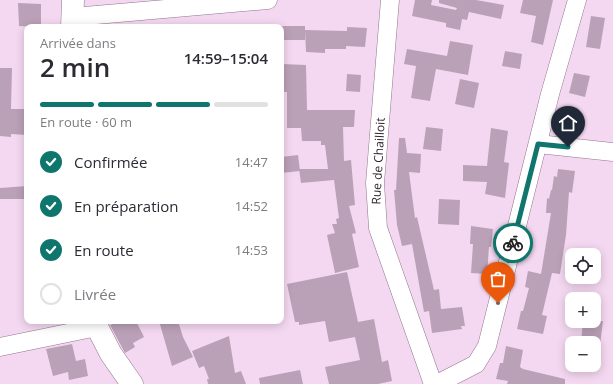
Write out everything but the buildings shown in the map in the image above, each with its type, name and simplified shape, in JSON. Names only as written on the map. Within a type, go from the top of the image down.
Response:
[{"type":"street","points":[[73,15],[268,0]]},
{"type":"street","name":"Rue de Chailloit","points":[[390,0],[375,183],[375,205],[378,228],[433,384]]},
{"type":"street","points":[[437,384],[476,364],[487,346],[550,94],[577,0]]},
{"type":"street","points":[[538,144],[613,152]]},
{"type":"street","points":[[0,347],[95,324],[111,354],[132,384]]},
{"type":"way so far","points":[[498,303],[513,243]]},
{"type":"route","points":[[513,243],[538,144],[568,147]]}]
